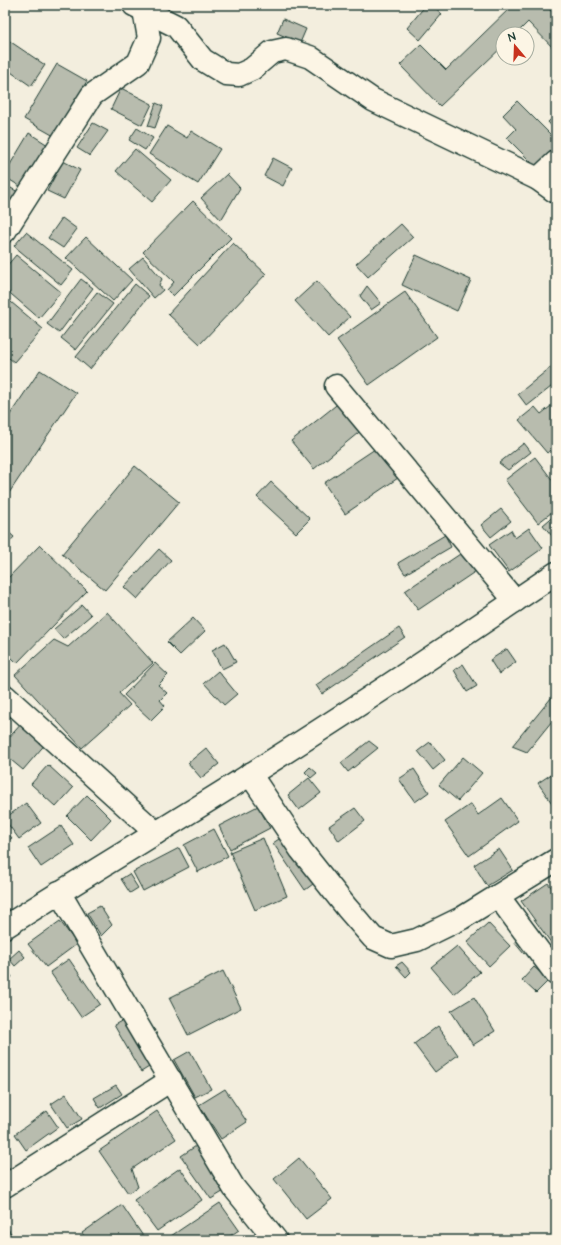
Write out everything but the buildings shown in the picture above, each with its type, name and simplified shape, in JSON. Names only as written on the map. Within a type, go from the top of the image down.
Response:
[{"type":"street","points":[[139,7],[176,26],[203,60],[226,74],[239,75],[252,69],[272,52],[286,49],[310,57],[373,100],[538,179],[556,192]]},
{"type":"street","points":[[5,232],[92,95],[138,63],[149,38],[139,7]]},
{"type":"street","points":[[538,179],[556,162]]},
{"type":"street","points":[[336,386],[515,601]]},
{"type":"street","points":[[5,927],[250,774],[438,654],[556,573]]},
{"type":"street","points":[[5,696],[156,833]]},
{"type":"street","points":[[250,774],[301,850],[347,908],[373,938],[391,946],[417,940],[462,918],[556,860]]},
{"type":"street","points":[[59,892],[234,1188],[276,1240]]},
{"type":"street","points":[[498,896],[556,974]]},
{"type":"street","points":[[5,1186],[171,1080]]}]
